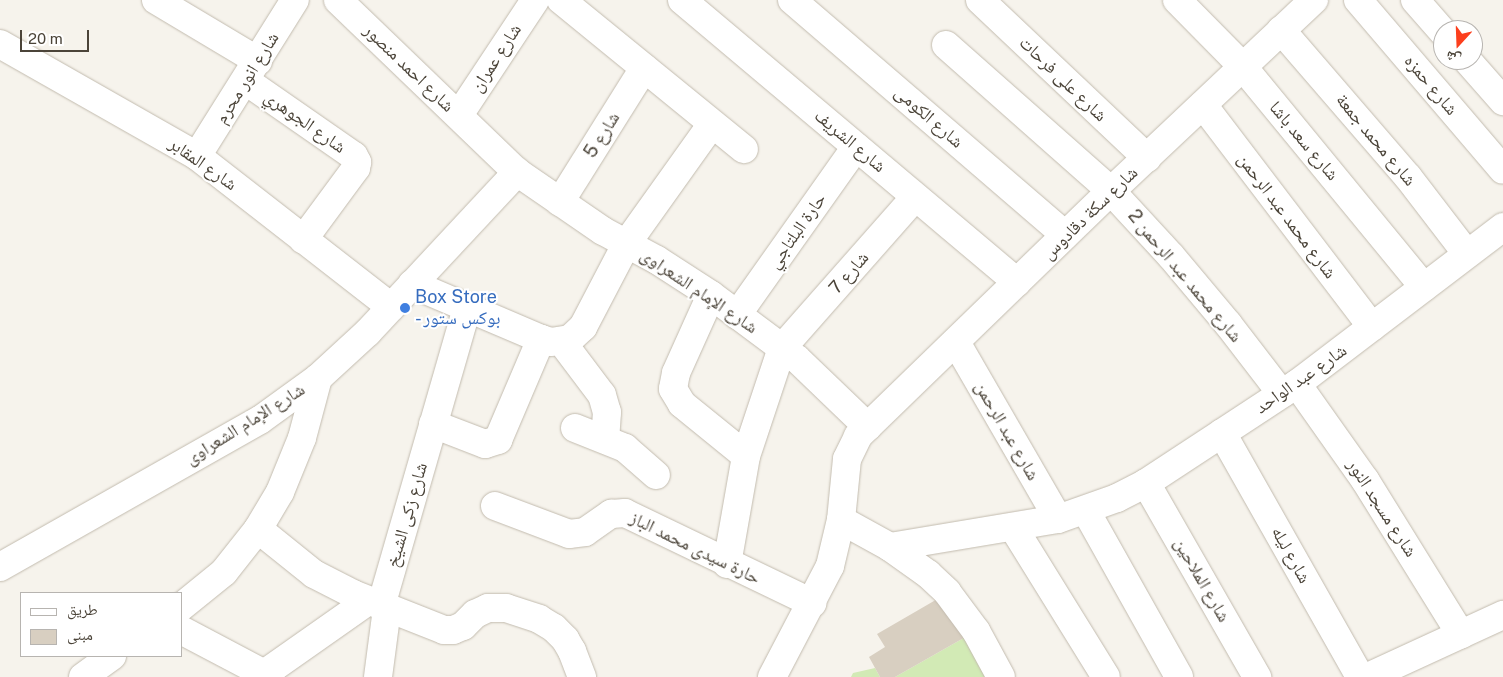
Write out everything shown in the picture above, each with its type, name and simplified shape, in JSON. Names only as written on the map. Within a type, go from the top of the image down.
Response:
[{"type":"street","name":"شارع الجوهري","points":[[156,0],[252,71],[354,156],[357,162],[356,168],[303,240]]},
{"type":"street","name":"شارع انور محرم","points":[[198,156],[295,0]]},
{"type":"street","name":"شارع احمد منصور","points":[[338,0],[459,116]]},
{"type":"street","points":[[561,0],[744,148]]},
{"type":"street","name":"شارع الشريف","points":[[682,0],[1017,282]]},
{"type":"street","name":"شارع الكومى","points":[[792,0],[1066,235]]},
{"type":"street","name":"شارع على فرحات","points":[[980,0],[1147,158]]},
{"type":"street","name":"شارع سعد باشا","points":[[1177,0],[1243,67],[1424,287]]},
{"type":"street","name":"شارع سكة دقادوس","points":[[772,677],[830,566],[841,520],[848,459],[858,436],[1111,191],[1314,0]]},
{"type":"street","name":"شارع حمزه","points":[[1358,0],[1503,170]]},
{"type":"street","points":[[1415,0],[1433,21]]},
{"type":"street","name":"شارع عمران","points":[[459,116],[527,3]]},
{"type":"street","name":"شارع محمد جمعة","points":[[1282,30],[1408,177],[1467,254]]},
{"type":"street","name":"شارع المقابر","points":[[0,44],[198,156],[391,307]]},
{"type":"street","name":"شارع محمد عبد الرحمن 2","points":[[946,45],[1111,191],[1171,256],[1228,324],[1289,389]]},
{"type":"street","name":"شارع 5","points":[[560,202],[644,68]]},
{"type":"street","points":[[1476,70],[1503,101]]},
{"type":"street","name":"شارع محمد عبد الرحمن","points":[[1203,105],[1372,327]]},
{"type":"street","name":"شارع الإمام الشعراوى","points":[[459,116],[517,172],[603,231],[627,243],[711,296],[782,348],[868,428]]},
{"type":"street","points":[[433,424],[485,444],[498,440],[551,340],[578,334],[627,243],[712,124]]},
{"type":"street","name":"حارة البلتاجي","points":[[737,315],[856,147]]},
{"type":"street","name":"شارع الإمام الشعراوى","points":[[0,566],[260,420],[318,378],[362,338],[517,172]]},
{"type":"street","name":"شارع 7","points":[[782,348],[915,196]]},
{"type":"street","name":"شارع عبد الواحد","points":[[890,547],[1058,519],[1086,511],[1117,498],[1146,482],[1289,389],[1503,227]]},
{"type":"street","points":[[412,284],[467,308],[551,340],[602,396],[607,412],[605,439]]},
{"type":"street","points":[[711,296],[676,373],[673,389],[682,404],[746,456]]},
{"type":"street","name":"شارع زكى الشيخ","points":[[378,677],[379,605],[467,308]]},
{"type":"street","name":"شارع عبد الرحمن","points":[[956,342],[1058,519]]},
{"type":"street","points":[[727,564],[746,456],[782,348]]},
{"type":"street","points":[[182,606],[224,572],[258,529],[280,492],[302,438],[318,378]]},
{"type":"street","name":"شارع مسجد النور","points":[[1289,389],[1365,480],[1461,635]]},
{"type":"street","points":[[575,428],[625,448],[656,475]]},
{"type":"street","name":"شارع ليله","points":[[1222,433],[1360,677]]},
{"type":"street","name":"شارع الملاحين","points":[[1146,482],[1257,677]]},
{"type":"street","name":"حارة سيدى محمد الباز","points":[[495,506],[569,534],[585,532],[611,514],[625,514],[812,603]]},
{"type":"street","points":[[1086,511],[1179,677]]},
{"type":"street","points":[[841,520],[890,547],[928,574],[947,592],[976,631],[1001,677]]},
{"type":"street","points":[[1013,527],[1106,677]]},
{"type":"street","points":[[258,529],[314,574],[379,605],[444,630],[453,630],[463,626],[475,614],[488,608],[506,608],[523,612],[554,628],[565,639],[582,677]]},
{"type":"street","points":[[182,631],[267,676],[379,605]]},
{"type":"street","points":[[1368,677],[1461,635],[1500,625]]},
{"type":"street","points":[[83,677],[111,657]]},
{"type":"green space","points":[[969,635],[989,677],[895,677]]},
{"type":"green space","points":[[875,668],[880,677],[851,677],[853,673]]},
{"type":"building","points":[[946,594],[969,635],[895,677],[880,677],[869,657],[885,647],[877,634]]},
{"type":"place","name":"Box Store - بوكس ستور","points":[[405,308]]}]
